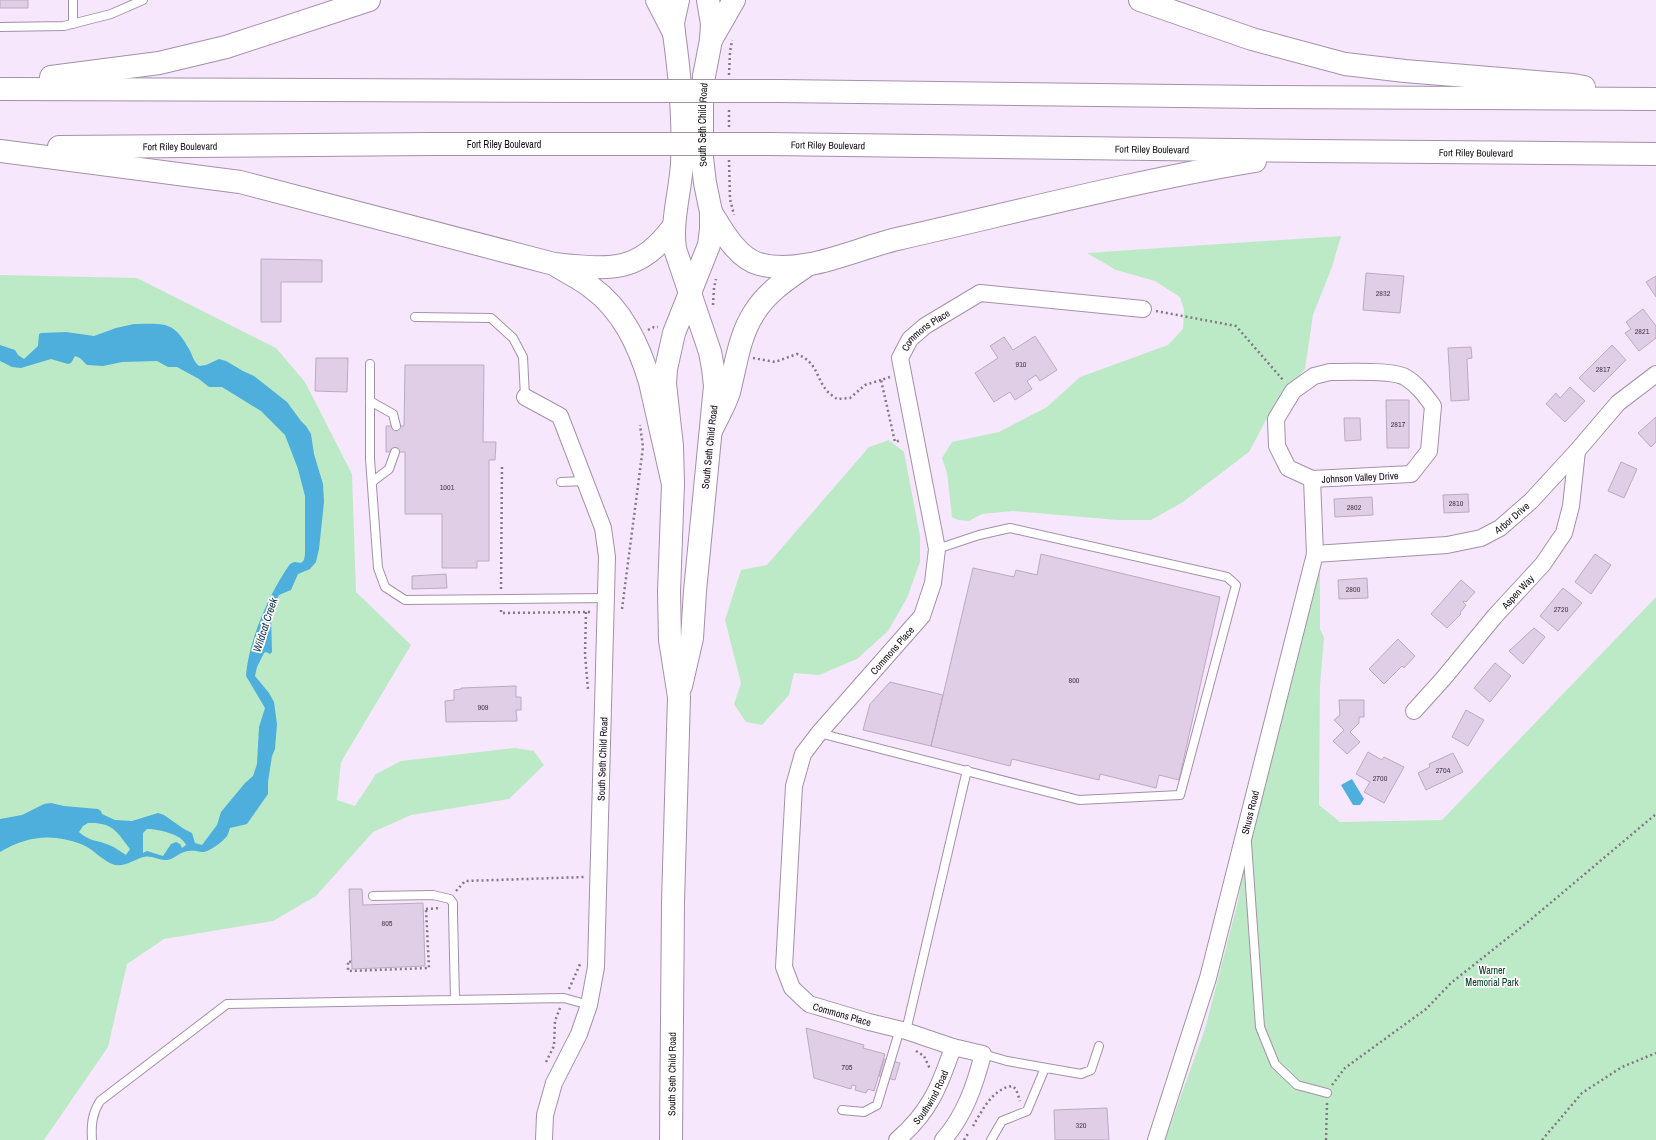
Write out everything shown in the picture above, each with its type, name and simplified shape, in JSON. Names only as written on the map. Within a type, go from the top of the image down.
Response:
[{"type":"main road","points":[[0,84],[160,62],[226,47],[369,0]]},
{"type":"main road","points":[[657,0],[674,33]]},
{"type":"main road","name":"South Seth Child Road","points":[[678,0],[674,22],[674,33],[679,68],[682,124],[681,170],[674,227],[675,249],[710,352],[715,386],[692,638],[679,697]]},
{"type":"main road","name":"South Seth Child Road","points":[[671,1140],[673,902],[679,697],[670,640],[669,608],[673,484],[672,446],[665,384],[666,369],[674,333],[708,245],[711,229],[711,212],[702,158],[702,105],[704,76],[712,24],[708,0]]},
{"type":"main road","points":[[710,40],[734,0]]},
{"type":"main road","points":[[1140,0],[1252,39],[1345,64],[1405,72],[1573,85],[1652,99]]},
{"type":"main road","points":[[0,89],[779,91],[1269,97],[1652,99]]},
{"type":"main road","name":"Fort Riley Boulevard","points":[[0,148],[423,144],[769,144],[1656,154]]},
{"type":"main road","points":[[0,151],[240,182],[554,264],[614,268],[635,261],[651,252],[662,243],[674,227]]},
{"type":"main road","points":[[711,212],[733,245],[741,254],[758,264],[784,267],[807,265],[894,240],[1143,183],[1207,169],[1311,151]]},
{"type":"main road","points":[[554,264],[590,286],[603,296],[616,310],[633,338],[650,382],[673,484]]},
{"type":"main road","points":[[711,431],[728,393],[743,335],[754,313],[781,283],[807,265]]},
{"type":"street","name":"Commons Place","points":[[983,1054],[900,1035],[808,1004],[792,988],[784,967],[794,786],[803,754],[819,733],[922,616],[933,583],[937,549],[900,358],[910,339],[926,326],[980,293],[1143,309]]},
{"type":"street","name":"Johnson Valley Drive","points":[[1330,372],[1379,373],[1403,376],[1417,386],[1433,406],[1430,451],[1411,474],[1312,479],[1288,468],[1278,446],[1276,419],[1293,391],[1314,376],[1330,372]]},
{"type":"street","name":"Arbor Drive","points":[[1315,554],[1447,546],[1481,538],[1500,528],[1531,501],[1577,451],[1618,403],[1656,374]]},
{"type":"street","name":"South Seth Child Road","points":[[525,397],[560,416],[603,528],[607,557],[596,967],[589,1005],[579,1034],[554,1083],[545,1115],[544,1140]]},
{"type":"street","name":"Aspen Way","points":[[1414,711],[1443,680],[1495,616],[1543,564],[1564,533],[1571,506],[1577,451]]},
{"type":"street","name":"Shuss Road","points":[[1156,1140],[1208,978],[1315,554],[1312,479]]},
{"type":"street","name":"Southwind Road","points":[[897,1140],[908,1131],[934,1098],[943,1078],[953,1047]]},
{"type":"street","points":[[943,1140],[957,1122],[968,1102],[975,1084],[983,1054]]},
{"type":"lane","points":[[73,24],[74,0]]},
{"type":"lane","points":[[0,27],[64,26],[111,14],[143,0]]},
{"type":"lane","points":[[415,317],[490,318],[513,338],[523,357],[525,397]]},
{"type":"lane","points":[[370,364],[370,459],[378,568],[385,587],[405,600],[606,598]]},
{"type":"lane","points":[[370,401],[393,414],[396,426]]},
{"type":"lane","points":[[372,482],[389,468],[395,452]]},
{"type":"lane","points":[[561,482],[585,481]]},
{"type":"lane","points":[[819,733],[1079,800],[1180,795],[1236,585],[1227,577],[1010,528],[979,535],[937,549]]},
{"type":"lane","points":[[842,1110],[864,1112],[877,1105],[900,1035],[967,770]]},
{"type":"lane","points":[[1246,824],[1260,1027],[1275,1064],[1297,1084],[1327,1093]]},
{"type":"lane","points":[[373,896],[434,894],[450,899],[453,908],[455,1000]]},
{"type":"lane","points":[[92,1140],[91,1125],[94,1111],[100,1101],[227,1004],[564,998],[589,1005]]},
{"type":"lane","points":[[983,1054],[1007,1061],[1081,1074],[1092,1070],[1099,1046]]},
{"type":"lane","points":[[991,1140],[1002,1121],[1027,1111],[1046,1068]]},
{"type":"path","points":[[1143,309],[1236,326],[1293,391]]},
{"type":"path","points":[[865,385],[882,380]]},
{"type":"path","points":[[1326,1140],[1327,1093],[1345,1068],[1426,1009],[1451,983],[1523,926],[1656,814]]},
{"type":"path","points":[[426,909],[440,909],[466,881],[585,877]]},
{"type":"path","points":[[351,962],[348,961],[348,971],[429,968],[426,895]]},
{"type":"path","points":[[900,1035],[924,1056],[930,1068],[930,1075]]},
{"type":"path","points":[[1542,1140],[1582,1094],[1622,1067],[1656,1053]]},
{"type":"path","points":[[964,1140],[987,1102],[1007,1087],[1012,1086],[1016,1089],[1020,1100],[1027,1111]]},
{"type":"green space","points":[[1341,236],[1332,267],[1313,315],[1305,369],[1275,403],[1249,452],[1183,502],[1151,520],[1117,520],[1013,511],[982,514],[969,521],[958,520],[952,517],[947,473],[942,458],[952,442],[999,432],[1047,407],[1080,377],[1168,345],[1183,329],[1184,310],[1180,297],[1155,281],[1116,270],[1087,253]]},
{"type":"green space","points":[[0,275],[137,278],[276,348],[305,382],[352,474],[356,592],[411,645],[341,762],[337,800],[355,806],[376,774],[401,761],[515,748],[534,751],[544,765],[509,799],[411,815],[373,832],[316,896],[273,921],[164,939],[127,964],[108,1047],[44,1140],[0,1140]]},
{"type":"green space","points":[[889,440],[904,452],[920,536],[920,562],[907,598],[888,631],[857,659],[819,675],[794,673],[789,695],[762,725],[746,722],[734,704],[741,683],[725,620],[741,570],[767,565],[869,447]]},
{"type":"green space","name":"Warner Memorial Park","points":[[1320,570],[1320,629],[1324,638],[1320,685],[1319,805],[1340,822],[1442,820],[1656,597],[1656,1140],[1165,1140],[1205,1029],[1238,901],[1253,816]]},
{"type":"water","name":"Wildcat Creek","points":[[134,324],[160,324],[172,328],[183,340],[199,366],[206,365],[219,359],[226,361],[254,376],[287,402],[311,434],[314,454],[323,484],[324,502],[319,549],[316,562],[310,569],[298,574],[291,590],[279,595],[271,616],[272,652],[270,654],[266,652],[264,653],[257,667],[255,676],[269,693],[274,702],[277,724],[275,749],[272,756],[268,782],[268,794],[247,824],[230,828],[227,837],[216,846],[205,852],[184,852],[168,860],[147,857],[119,865],[106,861],[81,844],[60,838],[40,838],[20,842],[0,852],[0,819],[22,815],[44,804],[51,803],[64,806],[98,809],[102,814],[115,820],[132,821],[158,813],[164,815],[192,833],[195,843],[202,845],[217,825],[221,812],[245,783],[253,776],[257,764],[259,727],[265,708],[246,676],[248,662],[251,647],[261,617],[282,576],[290,564],[294,562],[301,563],[304,560],[305,496],[298,469],[285,435],[261,411],[222,387],[209,387],[199,379],[177,367],[168,367],[157,361],[122,362],[103,366],[87,365],[80,358],[75,356],[71,363],[68,364],[51,359],[21,368],[12,367],[0,361],[0,345],[15,350],[18,355],[24,359],[38,346],[39,334],[41,333],[66,332],[94,336],[116,328]],"holes":[[[88,823],[103,824],[114,829],[130,849],[126,855],[116,848],[90,839],[79,832],[83,826]],[[147,829],[163,831],[175,835],[184,841],[186,845],[182,848],[180,844],[176,842],[171,844],[163,856],[147,851],[143,853],[143,833]]]},
{"type":"water","points":[[1352,779],[1364,799],[1360,805],[1353,805],[1341,785]]},
{"type":"building","points":[[0,0],[28,0],[28,8],[0,8]]},
{"type":"building","points":[[261,259],[322,260],[322,282],[281,282],[281,322],[261,322]]},
{"type":"building","points":[[1366,273],[1404,276],[1400,313],[1363,310]]},
{"type":"building","points":[[1656,276],[1656,297],[1646,282]]},
{"type":"building","points":[[1643,309],[1656,326],[1656,338],[1639,351],[1625,333],[1631,329],[1626,322]]},
{"type":"building","points":[[1035,336],[1057,370],[1040,381],[1036,375],[1027,381],[1032,389],[1015,400],[1010,392],[994,402],[975,373],[998,358],[990,346],[1004,337],[1013,350]]},
{"type":"building","points":[[1612,345],[1626,360],[1594,392],[1579,378]]},
{"type":"building","points":[[1471,347],[1472,358],[1467,359],[1469,400],[1451,401],[1448,348]]},
{"type":"building","points":[[316,358],[348,358],[347,392],[315,391]]},
{"type":"building","points":[[405,365],[484,365],[483,442],[496,442],[495,460],[489,460],[489,561],[477,561],[477,568],[442,568],[442,514],[405,514],[405,452],[386,452],[386,426],[404,426]]},
{"type":"building","points":[[1570,387],[1585,401],[1565,422],[1546,404],[1556,393],[1560,398]]},
{"type":"building","points":[[1386,400],[1409,400],[1409,448],[1387,448]]},
{"type":"building","points":[[1656,417],[1656,442],[1651,447],[1638,433]]},
{"type":"building","points":[[1344,418],[1360,418],[1361,440],[1345,441]]},
{"type":"building","points":[[1621,462],[1637,469],[1624,498],[1608,491]]},
{"type":"building","points":[[1468,494],[1469,512],[1444,513],[1443,495]]},
{"type":"building","points":[[1372,497],[1373,515],[1335,517],[1334,499]]},
{"type":"building","points":[[1041,554],[1220,597],[1179,780],[1159,775],[1156,788],[1100,774],[1099,780],[1012,759],[1010,766],[931,746],[973,568],[1014,577],[1016,570],[1037,575]]},
{"type":"building","points":[[1595,554],[1611,565],[1591,594],[1575,582]]},
{"type":"building","points":[[446,574],[447,588],[412,589],[412,576]]},
{"type":"building","points":[[1367,578],[1368,598],[1339,599],[1338,580]]},
{"type":"building","points":[[1461,580],[1475,592],[1466,602],[1463,602],[1466,605],[1460,613],[1461,614],[1447,628],[1431,614]]},
{"type":"building","points":[[1563,588],[1582,603],[1558,631],[1540,616]]},
{"type":"building","points":[[1534,628],[1545,637],[1523,664],[1509,651]]},
{"type":"building","points":[[1398,639],[1415,656],[1404,668],[1402,666],[1384,684],[1369,669]]},
{"type":"building","points":[[1495,663],[1511,676],[1490,702],[1474,688]]},
{"type":"building","points":[[890,682],[943,695],[931,746],[863,730],[870,704]]},
{"type":"building","points":[[516,686],[516,697],[521,697],[521,710],[516,710],[517,721],[446,722],[445,701],[454,700],[454,690],[461,688]]},
{"type":"building","points":[[1339,700],[1364,700],[1364,717],[1359,717],[1359,723],[1350,732],[1360,742],[1347,754],[1333,741],[1344,730],[1334,720],[1340,715]]},
{"type":"building","points":[[1466,710],[1484,720],[1468,746],[1452,737]]},
{"type":"building","points":[[1368,752],[1382,760],[1384,757],[1404,767],[1384,803],[1364,792],[1370,782],[1356,774]]},
{"type":"building","points":[[1453,753],[1463,772],[1426,790],[1418,773],[1430,767],[1429,764]]},
{"type":"building","points":[[349,889],[362,889],[363,905],[423,903],[425,966],[352,969]]},
{"type":"building","points":[[806,1028],[864,1045],[863,1048],[885,1054],[874,1091],[868,1089],[866,1093],[855,1090],[856,1086],[852,1085],[851,1089],[814,1078]]},
{"type":"building","points":[[884,1059],[900,1063],[895,1080],[879,1076]]},
{"type":"building","points":[[1107,1108],[1109,1140],[1055,1140],[1054,1110]]}]
